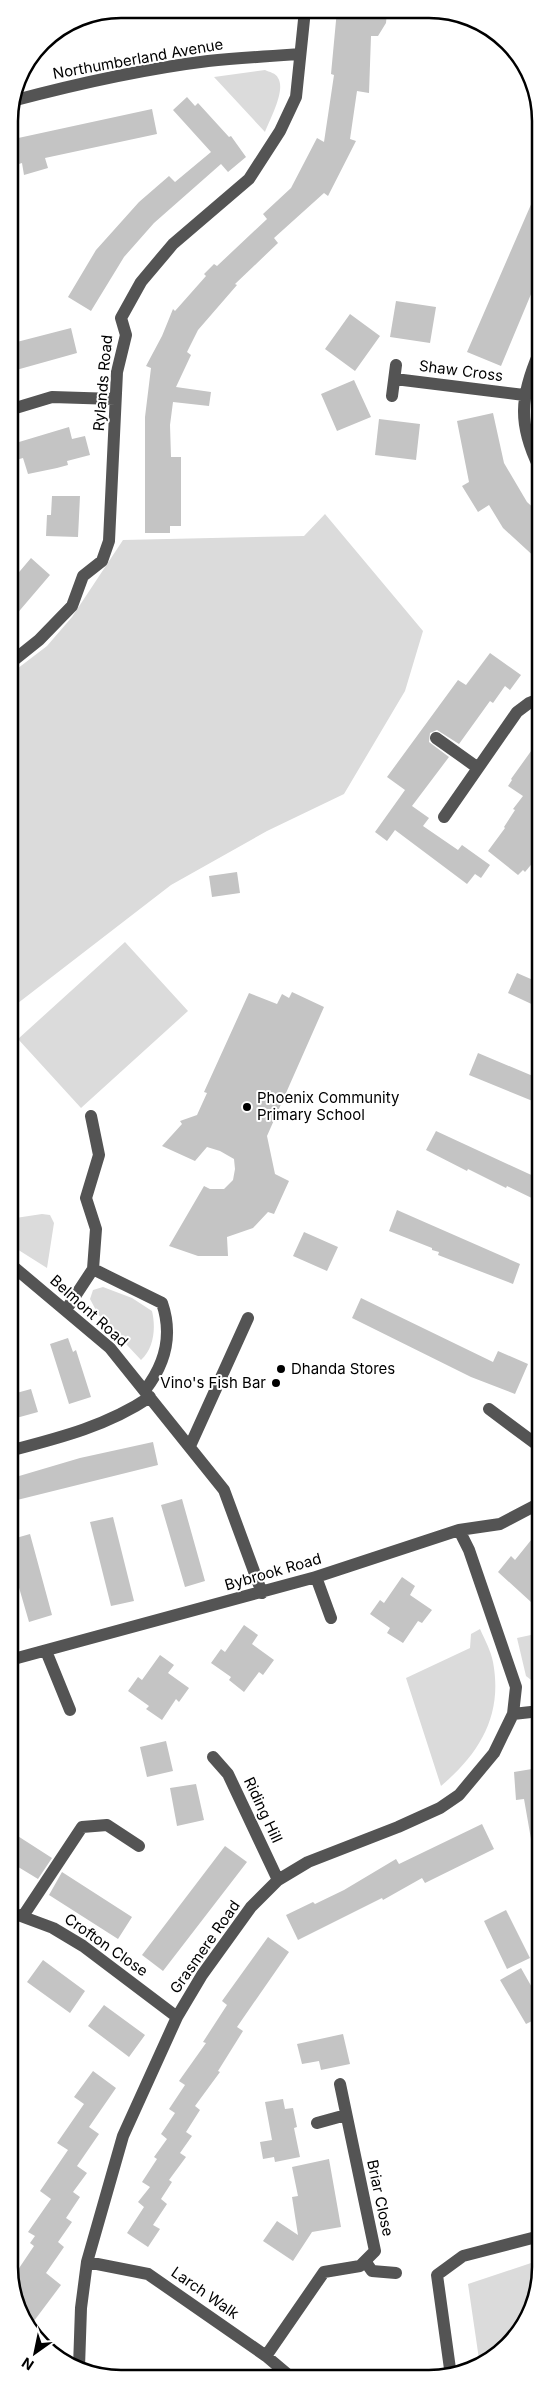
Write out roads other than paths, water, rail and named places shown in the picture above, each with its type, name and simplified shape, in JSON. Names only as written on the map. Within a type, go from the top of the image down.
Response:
[{"type":"street","name":"Rylands Road","points":[[18,657],[38,640],[72,606],[83,576],[102,561],[109,541],[117,372],[126,335],[121,318],[141,282],[173,244],[249,179],[280,130],[296,97],[304,18]]},
{"type":"street","name":"Northumberland Avenue","points":[[19,99],[168,67],[208,61],[300,54]]},
{"type":"street","name":"Shaw Cross","points":[[392,396],[396,365]]},
{"type":"street","points":[[532,372],[524,394],[526,430],[532,453]]},
{"type":"street","name":"Shaw Cross","points":[[395,380],[524,394]]},
{"type":"street","points":[[18,407],[52,398],[116,398]]},
{"type":"street","points":[[444,817],[517,712],[532,702]]},
{"type":"street","points":[[436,738],[478,768]]},
{"type":"street","points":[[66,1310],[94,1269],[96,1229],[86,1198],[99,1155],[91,1116]]},
{"type":"street","points":[[18,1449],[65,1437],[128,1412],[147,1393],[166,1354],[167,1318],[162,1303],[94,1269]]},
{"type":"street","name":"Belmont Road","points":[[18,1270],[110,1348],[224,1490],[262,1593]]},
{"type":"street","points":[[190,1446],[248,1318]]},
{"type":"street","points":[[489,1409],[531,1441]]},
{"type":"street","name":"Bybrook Road","points":[[18,1658],[262,1593],[459,1530],[500,1524],[531,1508]]},
{"type":"street","name":"Grasmere Road","points":[[79,2362],[81,2308],[87,2262],[123,2136],[177,2017],[228,1936],[251,1907],[278,1880],[308,1862],[398,1828],[440,1808],[459,1795],[494,1753],[513,1714],[516,1687],[468,1550],[459,1530]]},
{"type":"street","points":[[316,1577],[331,1618]]},
{"type":"street","points":[[46,1651],[70,1710]]},
{"type":"street","points":[[513,1714],[531,1712]]},
{"type":"street","name":"Riding Hill","points":[[212,1757],[228,1774],[278,1880]]},
{"type":"street","points":[[23,1916],[82,1827],[108,1825],[139,1846]]},
{"type":"street","name":"Crofton Close","points":[[18,1914],[54,1928],[83,1946],[177,2017]]},
{"type":"street","name":"Briar Close","points":[[340,2084],[374,2251],[365,2261]]},
{"type":"street","points":[[317,2123],[346,2115]]},
{"type":"street","points":[[450,2369],[437,2275],[463,2256],[531,2238]]},
{"type":"street","points":[[266,2356],[324,2272],[360,2266],[365,2261],[372,2270],[396,2274]]},
{"type":"street","name":"Larch Walk","points":[[87,2262],[148,2274],[266,2356],[283,2370]]},
{"type":"place","name":"Phoenix Community Primary School","points":[[247,1107]]},
{"type":"place","name":"Dhanda Stores","points":[[281,1369]]},
{"type":"place","name":"Vino's Fish Bar","points":[[276,1383]]}]
